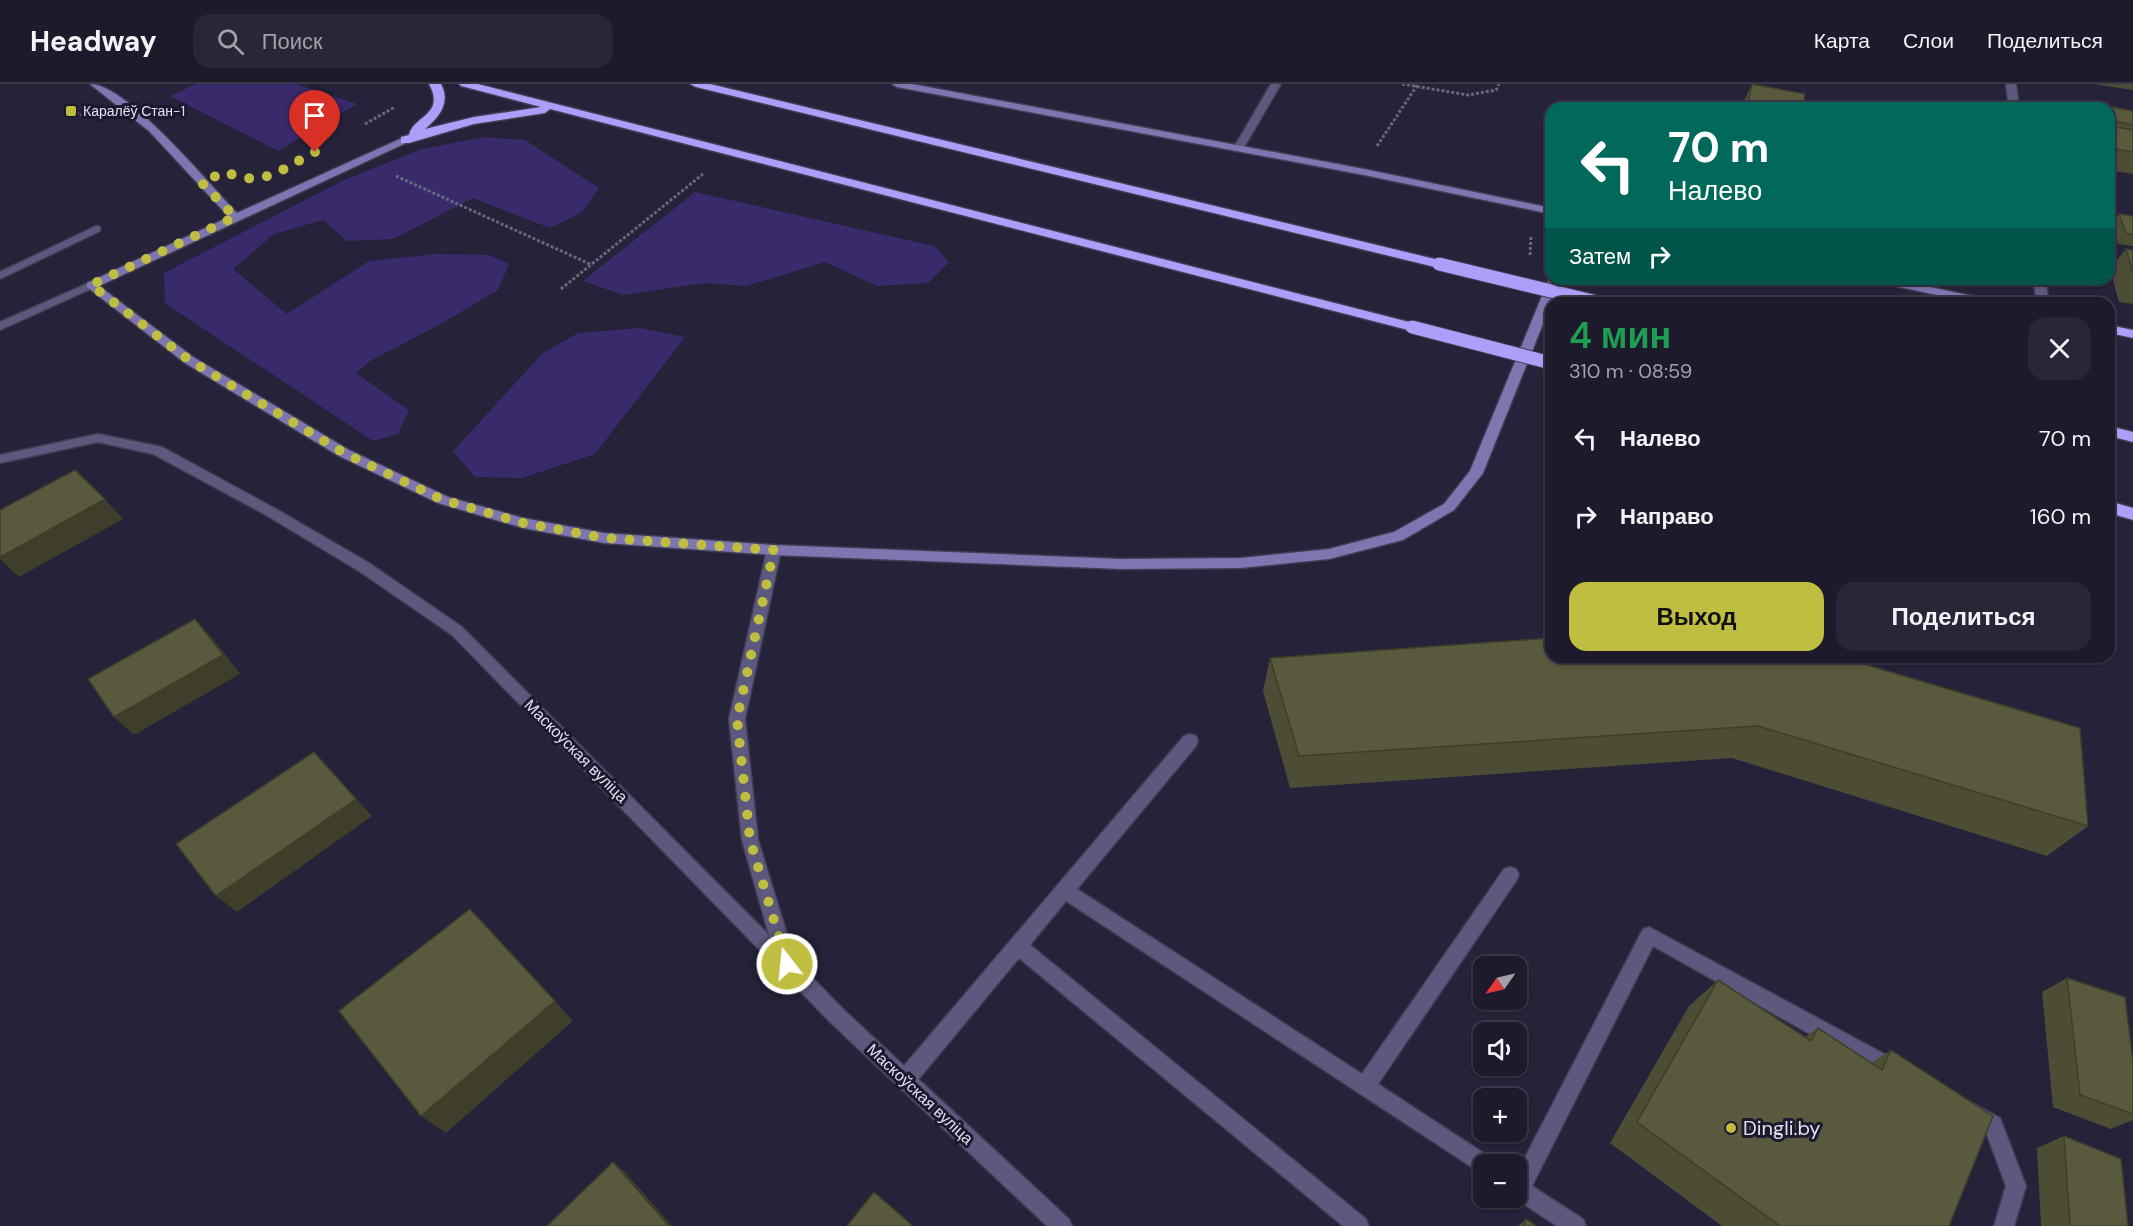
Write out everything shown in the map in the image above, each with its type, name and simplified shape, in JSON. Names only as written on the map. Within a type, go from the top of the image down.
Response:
[{"type":"highway","points":[[405,140],[431,119],[439,104],[440,90],[435,84]]},
{"type":"highway","points":[[465,84],[1545,361]]},
{"type":"highway","points":[[696,84],[1576,297]]},
{"type":"highway","points":[[405,140],[451,124],[484,117],[559,109]]},
{"type":"highway","points":[[2115,330],[2133,334]]},
{"type":"highway","points":[[2115,432],[2133,437]]},
{"type":"highway","points":[[2115,509],[2133,514]]},
{"type":"street","points":[[95,84],[113,95],[162,136],[235,217]]},
{"type":"street","points":[[897,84],[1238,148],[1545,210]]},
{"type":"street","points":[[1238,148],[1276,84]]},
{"type":"street","points":[[2011,84],[2013,102]]},
{"type":"street","points":[[0,326],[405,140]]},
{"type":"street","points":[[0,276],[96,229]]},
{"type":"street","points":[[91,285],[189,360],[344,453],[443,500],[523,523],[604,538],[774,550],[1121,564],[1241,563],[1329,554],[1398,536],[1449,507],[1476,473],[1545,304]]},
{"type":"street","points":[[1905,285],[1962,297]]},
{"type":"street","name":"Маскоўская вуліца","points":[[0,459],[98,438],[157,450],[271,512],[364,567],[457,631],[787,964],[905,1080],[1062,1226]]},
{"type":"street","points":[[774,550],[737,719],[750,840],[787,964]]},
{"type":"street","points":[[905,1080],[1190,741]]},
{"type":"street","points":[[1365,1087],[1510,875]]},
{"type":"street","points":[[1064,890],[1473,1158]]},
{"type":"street","points":[[1527,1171],[1649,935],[1909,1078]]},
{"type":"street","points":[[1018,946],[1359,1226]]},
{"type":"street","points":[[1962,1107],[1993,1125],[2016,1186],[2004,1226]]},
{"type":"street","points":[[1527,1194],[1576,1226]]},
{"type":"path","points":[[1402,84],[1468,95],[1496,90],[1499,84]]},
{"type":"path","points":[[1412,84],[1417,86]]},
{"type":"path","points":[[1373,152],[1417,86]]},
{"type":"path","points":[[363,126],[400,104]]},
{"type":"path","points":[[362,159],[592,264]]},
{"type":"path","points":[[561,290],[706,172]]},
{"type":"shaded area","points":[[196,84],[296,84],[357,104],[278,151],[170,96]]},
{"type":"shaded area","points":[[484,137],[525,140],[599,188],[581,213],[550,228],[473,198],[393,239],[347,241],[323,220],[274,234],[233,269],[287,314],[369,261],[436,254],[489,255],[509,264],[498,290],[439,325],[370,361],[356,373],[409,410],[398,434],[373,441],[165,303],[164,273],[342,181],[422,149]]},
{"type":"shaded area","points":[[695,192],[934,246],[949,262],[928,283],[877,286],[825,262],[746,286],[704,283],[623,295],[583,281]]},
{"type":"shaded area","points":[[640,328],[685,337],[595,454],[522,478],[475,477],[453,451],[542,354],[578,333]]},
{"type":"building","points":[[1752,84],[1805,94],[1804,102],[1748,102]]},
{"type":"building","points":[[2115,108],[2133,111],[2133,125],[2115,121]]},
{"type":"building","points":[[2115,127],[2133,130],[2133,152],[2115,149]]},
{"type":"building","points":[[2119,214],[2133,216],[2133,235],[2126,233]]},
{"type":"building","points":[[2126,249],[2133,250],[2133,273]]},
{"type":"building","points":[[75,470],[105,499],[0,557],[0,510]]},
{"type":"building","points":[[195,619],[223,655],[114,717],[88,679]]},
{"type":"building","points":[[1545,638],[1545,663],[1860,663],[2080,728],[2088,826],[1758,726],[1299,756],[1270,658]]},
{"type":"building","points":[[314,752],[356,799],[216,896],[176,844]]},
{"type":"building","points":[[470,909],[555,1001],[421,1116],[339,1011]]},
{"type":"building","points":[[2067,978],[2125,997],[2133,1062],[2133,1114],[2080,1095]]},
{"type":"building","points":[[1718,980],[1811,1041],[1818,1028],[1882,1070],[1891,1050],[1993,1116],[1949,1226],[1780,1226],[1637,1122]]},
{"type":"building","points":[[2064,1136],[2121,1159],[2128,1226],[2070,1226]]},
{"type":"building","points":[[613,1162],[669,1226],[547,1226]]},
{"type":"building","points":[[874,1192],[913,1226],[847,1226]]},
{"type":"building","points":[[1526,1219],[1537,1226],[1524,1226]]},
{"type":"place","name":"Каралёў Стан-1","points":[[71,111]]},
{"type":"place","name":"Dingli.by","points":[[1731,1128]]},
{"type":"route","points":[[315,152],[262,180],[239,178],[226,172],[201,182],[235,217],[91,285],[189,360],[344,453],[443,500],[523,523],[604,538],[774,550],[737,719],[750,840],[787,964]]}]
